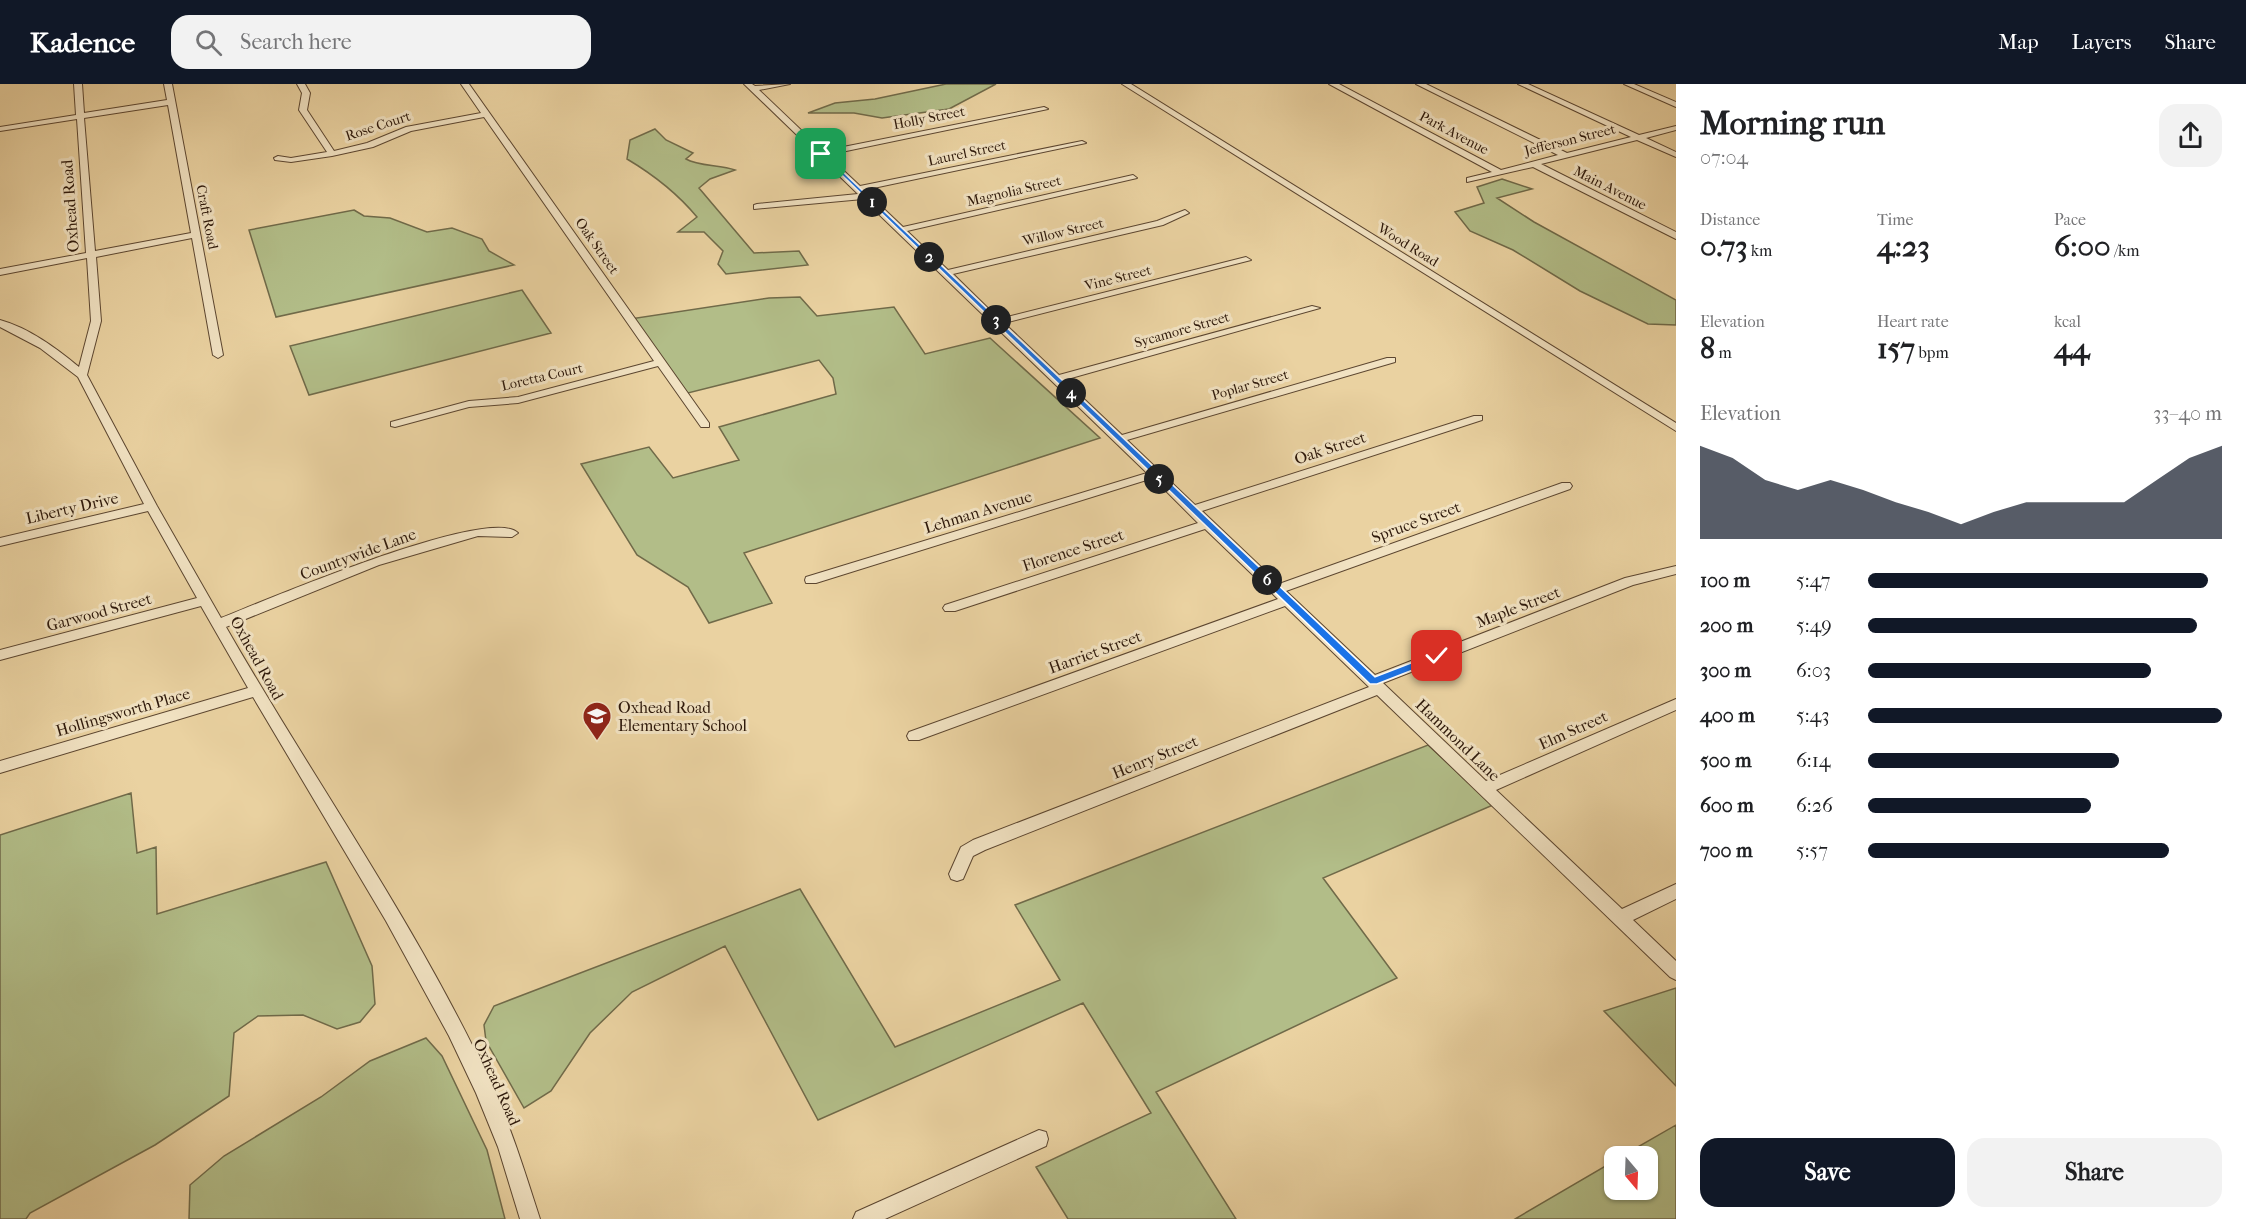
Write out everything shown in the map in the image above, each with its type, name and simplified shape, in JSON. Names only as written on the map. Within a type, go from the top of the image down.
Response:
[{"type":"street","name":"Oxhead Road","points":[[78,84],[96,321],[82,375],[151,506],[256,691],[392,916],[455,1030],[484,1089],[503,1137],[530,1219]]},
{"type":"street","name":"Craft Road","points":[[168,84],[218,355]]},
{"type":"street","points":[[302,84],[306,93],[303,110],[332,154]]},
{"type":"street","name":"Oak Street","points":[[465,84],[705,425]]},
{"type":"street","points":[[751,87],[786,84]]},
{"type":"street","name":"Wood Road","points":[[1126,84],[1676,428]]},
{"type":"street","name":"Park Avenue","points":[[1333,84],[1499,172]]},
{"type":"street","name":"Main Avenue","points":[[1420,84],[1564,155]]},
{"type":"street","points":[[1522,84],[1676,155]]},
{"type":"street","points":[[1628,84],[1676,105]]},
{"type":"street","name":"Hammond Lane","points":[[751,87],[1676,972]]},
{"type":"street","points":[[0,129],[171,102]]},
{"type":"street","name":"Holly Street","points":[[821,154],[1044,109]]},
{"type":"street","name":"Rose Court","points":[[278,159],[291,160],[332,154],[370,145],[409,129],[486,114]]},
{"type":"street","name":"Jefferson Street","points":[[1470,180],[1676,128]]},
{"type":"street","name":"Laurel Street","points":[[757,207],[862,193],[1082,142]]},
{"type":"street","name":"Main Avenue","points":[[1532,163],[1676,236]]},
{"type":"street","name":"Magnolia Street","points":[[900,230],[1133,178]]},
{"type":"street","name":"Willow Street","points":[[946,273],[1160,223],[1185,213]]},
{"type":"street","points":[[0,272],[196,235]]},
{"type":"street","name":"Vine Street","points":[[998,322],[1246,260]]},
{"type":"street","name":"Sycamore Street","points":[[1056,379],[1315,308]]},
{"type":"street","points":[[0,323],[24,333],[63,358],[82,375]]},
{"type":"street","name":"Poplar Street","points":[[1119,439],[1391,360]]},
{"type":"street","name":"Loretta Court","points":[[395,424],[469,404],[518,400],[661,363]]},
{"type":"street","name":"Oak Street","points":[[1191,510],[1478,418]]},
{"type":"street","name":"Lehman Avenue","points":[[811,580],[1155,474]]},
{"type":"street","name":"Spruce Street","points":[[1277,589],[1566,486]]},
{"type":"street","name":"Liberty Drive","points":[[0,542],[151,506]]},
{"type":"street","name":"Florence Street","points":[[950,608],[1207,524]]},
{"type":"street","name":"Countywide Lane","points":[[220,624],[375,562],[478,532],[512,533]]},
{"type":"street","name":"Maple Street","points":[[1376,684],[1630,581],[1676,570]]},
{"type":"street","name":"Garwood Street","points":[[0,655],[206,600]]},
{"type":"street","name":"Harriet Street","points":[[914,736],[1288,600]]},
{"type":"street","name":"Henry Street","points":[[957,874],[967,852],[979,845],[1376,684]]},
{"type":"street","name":"Hollingsworth Place","points":[[0,767],[256,691]]},
{"type":"street","name":"Elm Street","points":[[1485,788],[1676,704]]},
{"type":"street","points":[[1620,918],[1676,891]]},
{"type":"street","points":[[862,1219],[1039,1139]]},
{"type":"green space","points":[[946,84],[996,84],[949,109],[882,118],[854,113],[808,113],[835,103],[875,99]]},
{"type":"green space","points":[[655,129],[666,140],[693,153],[686,159],[735,170],[710,179],[699,188],[754,253],[799,251],[808,265],[726,274],[718,264],[723,251],[704,232],[678,232],[697,217],[665,185],[627,159],[630,140]]},
{"type":"green space","points":[[1502,179],[1532,189],[1497,198],[1534,222],[1676,300],[1676,325],[1648,324],[1580,291],[1513,250],[1470,231],[1455,212],[1484,203],[1477,187]]},
{"type":"green space","points":[[354,210],[364,216],[390,218],[427,232],[452,228],[482,239],[489,251],[514,265],[276,317],[249,230]]},
{"type":"green space","points":[[522,290],[551,333],[309,395],[290,346]]},
{"type":"green space","points":[[800,297],[817,316],[894,307],[925,354],[990,338],[1100,438],[744,553],[772,603],[709,623],[688,587],[637,555],[581,464],[649,447],[673,478],[739,460],[719,427],[836,394],[833,378],[819,360],[684,394],[630,319],[769,298]]},
{"type":"green space","points":[[1428,745],[1493,805],[1323,878],[1397,978],[1156,1092],[1236,1219],[1068,1219],[1036,1167],[1151,1113],[1083,1003],[818,1120],[725,946],[632,992],[590,1033],[551,1091],[524,1108],[486,1041],[484,1025],[494,1006],[800,889],[895,1047],[1060,980],[1015,905]]},
{"type":"green space","points":[[131,793],[137,853],[156,847],[157,914],[326,862],[372,966],[375,1004],[360,1022],[337,1029],[303,1015],[258,1016],[234,1033],[229,1096],[155,1145],[30,1213],[26,1219],[0,1219],[0,835]]},
{"type":"green space","points":[[1676,988],[1676,1086],[1604,1011]]},
{"type":"green space","points":[[426,1038],[442,1056],[487,1150],[505,1219],[189,1219],[190,1185],[224,1156],[321,1097],[370,1061]]},
{"type":"green space","points":[[1676,1125],[1676,1219],[1515,1219],[1604,1167],[1604,1200],[1658,1200],[1658,1146],[1639,1146]]},
{"type":"place","name":"Oxhead Road Elementary School","points":[[597,742]]},
{"type":"route","points":[[821,154],[1191,510],[1373,681],[1437,656]]}]
